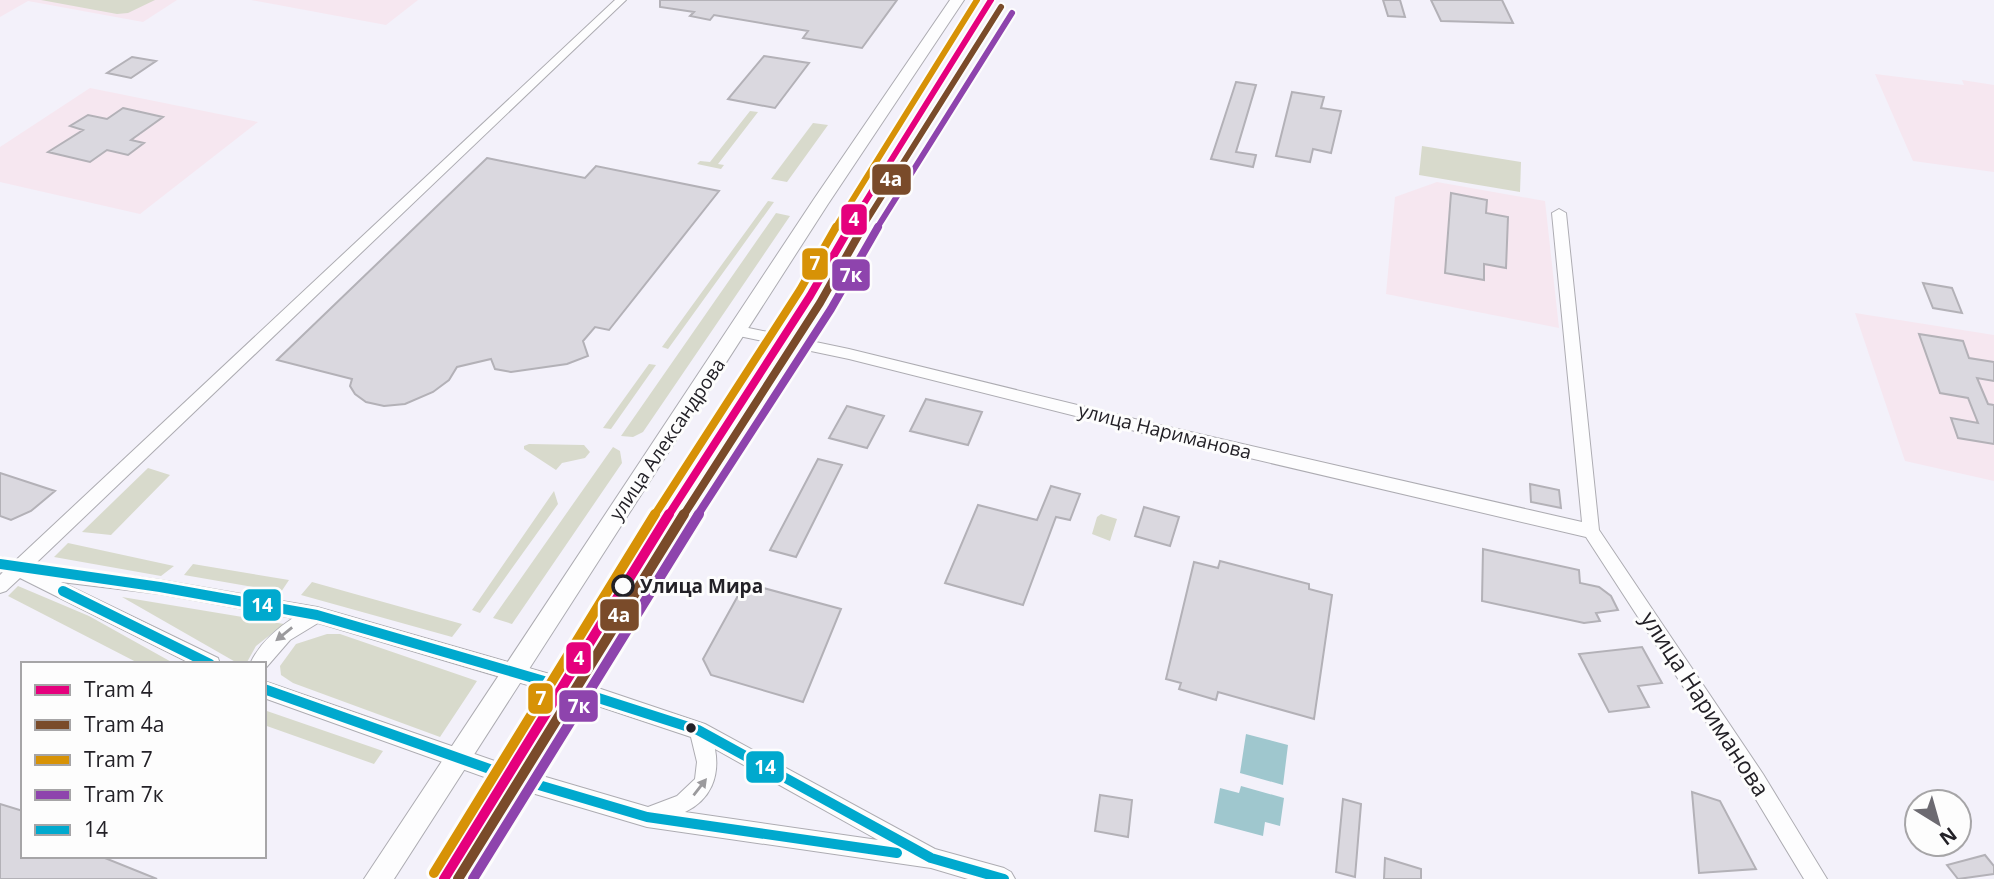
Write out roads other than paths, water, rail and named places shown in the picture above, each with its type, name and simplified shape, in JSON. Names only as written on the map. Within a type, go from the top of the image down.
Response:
[{"type":"main road","name":"улица Александрова","points":[[378,879],[820,204],[957,0]]},
{"type":"street","points":[[0,586],[9,566],[621,0]]},
{"type":"street","name":"улица Нариманова","points":[[1559,213],[1591,530],[1756,781],[1815,879]]},
{"type":"street","name":"улица Нариманова","points":[[739,331],[1591,530]]},
{"type":"street","points":[[9,566],[160,587],[317,615],[698,730],[931,858]]},
{"type":"street","points":[[9,566],[207,662]]},
{"type":"street","points":[[260,662],[269,646],[293,626],[317,615]]},
{"type":"street","points":[[266,690],[459,758],[647,817],[931,858],[1004,879]]},
{"type":"street","points":[[647,817],[690,799],[707,780],[710,765],[698,730]]},
{"type":"water","points":[[1246,734],[1288,745],[1283,785],[1240,773]]},
{"type":"water","points":[[1241,786],[1284,798],[1280,826],[1265,822],[1263,836],[1214,823],[1220,788],[1239,793]]},
{"type":"tram line","name":"7","points":[[434,873],[613,580],[800,290],[861,183],[977,0]]},
{"type":"tram line","name":"4","points":[[444,879],[623,586],[810,296],[871,190],[991,0]]},
{"type":"tram line","name":"4а","points":[[458,879],[633,593],[820,303],[881,196],[1001,7]]},
{"type":"tram line","name":"7к","points":[[473,879],[644,599],[831,309],[892,203],[1012,13]]},
{"type":"place","name":"Улица Мира","points":[[623,586]]}]
